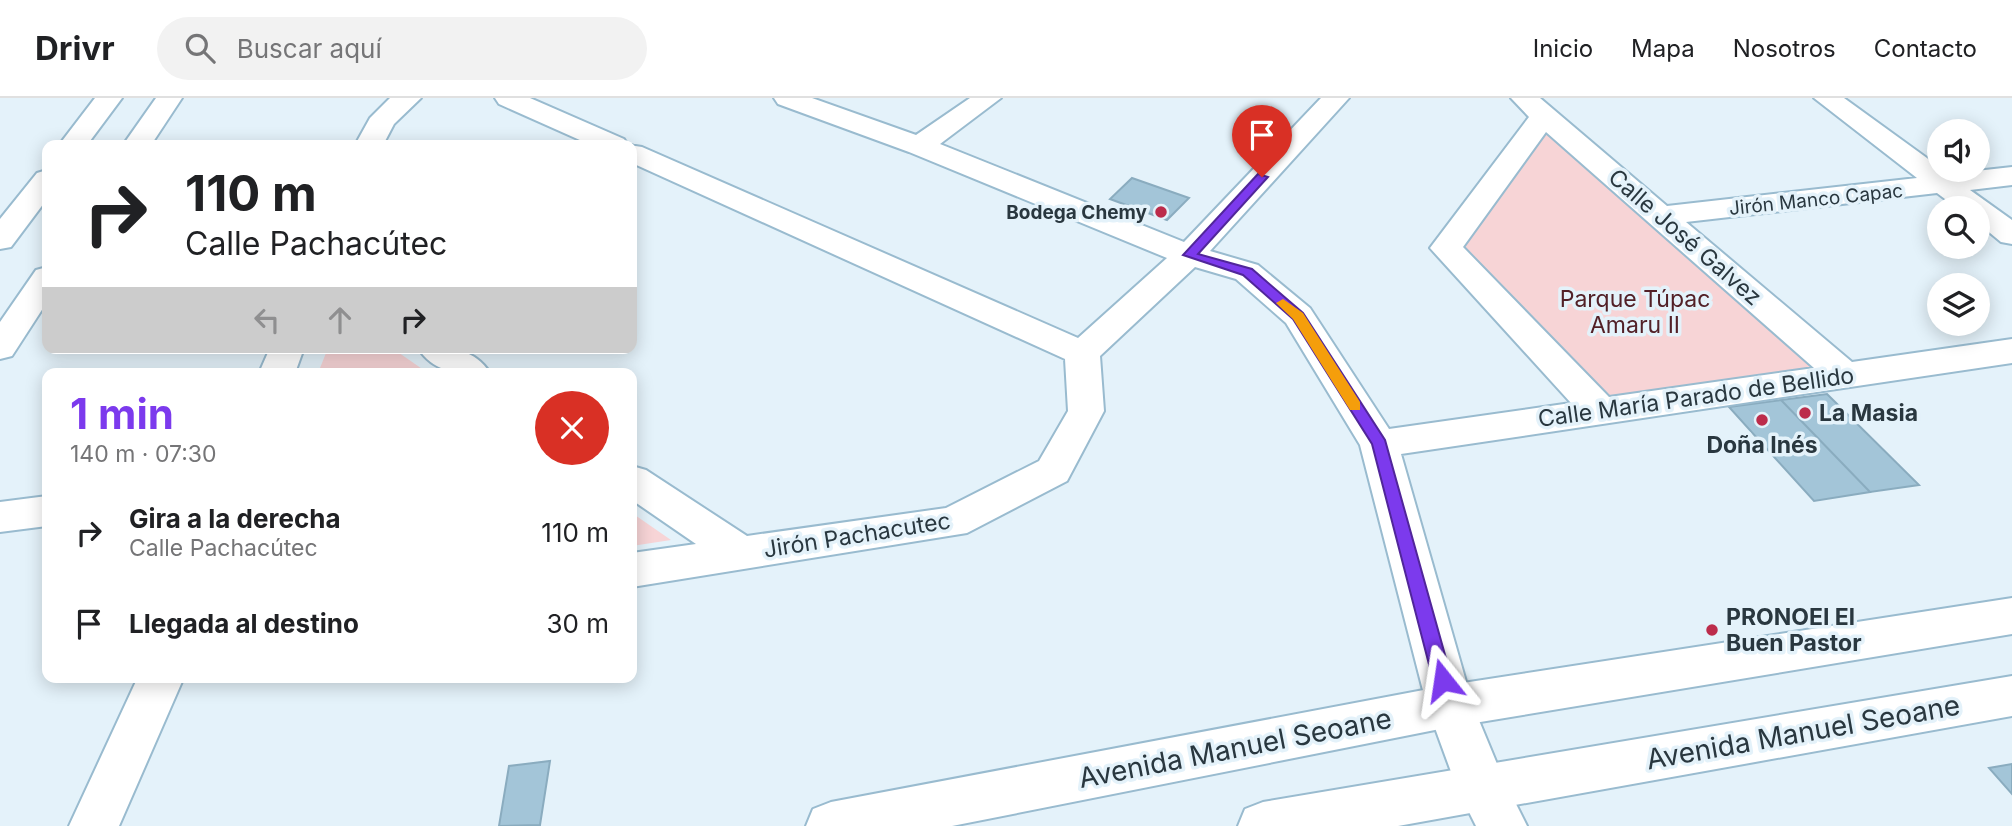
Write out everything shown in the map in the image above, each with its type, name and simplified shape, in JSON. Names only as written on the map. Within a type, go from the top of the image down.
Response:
[{"type":"main road","points":[[77,140],[110,98]]},
{"type":"main road","points":[[140,140],[169,98]]},
{"type":"main road","points":[[371,140],[377,124],[396,105],[408,98]]},
{"type":"main road","points":[[508,98],[603,140]]},
{"type":"main road","points":[[787,98],[919,146],[1189,255],[1247,272],[1298,316],[1379,444],[1450,706],[1492,807]]},
{"type":"main road","points":[[919,146],[988,98]]},
{"type":"main road","points":[[637,155],[1082,353],[1189,255],[1336,98]]},
{"type":"main road","points":[[1827,98],[1960,196]]},
{"type":"main road","points":[[1534,107],[1446,248],[1598,410]]},
{"type":"main road","name":"Calle José Galvez","points":[[1534,107],[1845,376]]},
{"type":"main road","name":"Jirón Manco Capac","points":[[1661,216],[2012,176]]},
{"type":"main road","points":[[0,240],[42,185]]},
{"type":"main road","points":[[1990,219],[2012,235]]},
{"type":"main road","points":[[0,348],[42,285]]},
{"type":"main road","name":"Calle María Parado de Bellido","points":[[1379,444],[2012,351]]},
{"type":"main road","name":"Jirón Pachacutec","points":[[637,569],[953,522],[1052,471],[1086,411],[1082,353]]},
{"type":"main road","points":[[444,354],[465,368]]},
{"type":"main road","points":[[637,483],[742,554]]},
{"type":"main road","points":[[0,517],[42,512]]},
{"type":"main road","name":"Avenida Manuel Seoane","points":[[831,826],[1450,706],[2012,616]]},
{"type":"main road","points":[[94,826],[158,683]]},
{"type":"main road","name":"Avenida Manuel Seoane","points":[[1263,826],[1492,807],[2012,696]]},
{"type":"green space","name":"Parque Túpac Amaru II","points":[[1544,116],[1839,374],[1605,405],[1446,248]]},
{"type":"green space","points":[[326,354],[401,354],[421,368],[320,368]]},
{"type":"green space","points":[[637,516],[671,540],[637,545]]},
{"type":"building","points":[[1132,178],[1189,198],[1167,220],[1110,199]]},
{"type":"building","points":[[1827,394],[1919,485],[1870,492],[1781,400]]},
{"type":"building","points":[[1781,400],[1870,492],[1814,501],[1729,407]]},
{"type":"building","points":[[550,761],[540,825],[499,826],[509,766]]},
{"type":"building","points":[[2012,764],[2012,794],[1989,768]]},
{"type":"slow traffic","points":[[1283,303],[1298,316],[1355,406]]},
{"type":"place","name":"Bodega Chemy","points":[[1161,212]]},
{"type":"place","name":"La Masia","points":[[1805,413]]},
{"type":"place","name":"Doña Inés","points":[[1762,420]]},
{"type":"place","name":"PRONOEI El Buen Pastor","points":[[1712,630]]},
{"type":"route","points":[[1262,177],[1189,255],[1247,272],[1298,316],[1379,444],[1443,680]]}]
